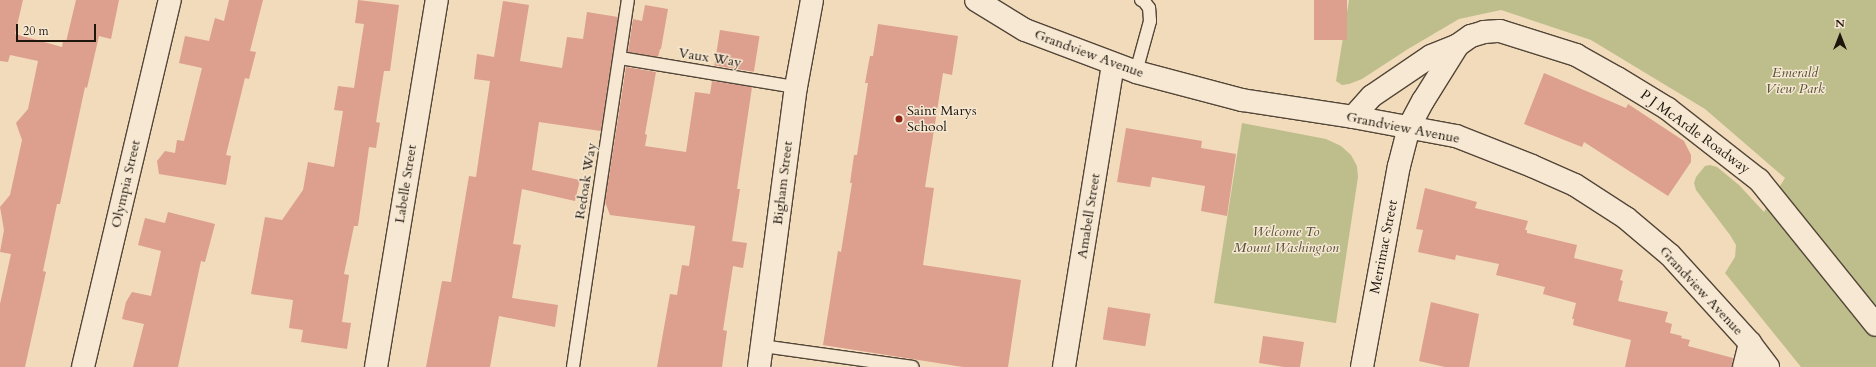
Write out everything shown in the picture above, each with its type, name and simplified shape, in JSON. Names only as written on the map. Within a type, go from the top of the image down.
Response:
[{"type":"street","name":"Olympia Street","points":[[83,367],[170,0]]},
{"type":"street","name":"Labelle Street","points":[[376,367],[437,0]]},
{"type":"street","name":"Bigham Street","points":[[761,357],[796,87],[812,0]]},
{"type":"street","name":"Grandview Avenue","points":[[976,0],[1024,30],[1113,65],[1242,100],[1352,117],[1456,136],[1532,166],[1574,185],[1626,218],[1670,255],[1750,344],[1768,367]]},
{"type":"street","name":"P J McArdle Roadway","points":[[1409,127],[1458,45],[1471,36],[1484,32],[1500,31],[1576,55],[1668,109],[1759,180],[1876,324]]},
{"type":"street","points":[[1352,117],[1372,96],[1431,56],[1458,45]]},
{"type":"street","name":"Amabell Street","points":[[1064,367],[1113,65]]},
{"type":"street","name":"Merrimac Street","points":[[1362,367],[1399,166],[1409,127]]},
{"type":"street","points":[[1744,367],[1750,344]]},
{"type":"lane","name":"Redoak Way","points":[[573,367],[628,0]]},
{"type":"lane","points":[[1136,72],[1150,21],[1149,8],[1144,1],[1141,0]]},
{"type":"lane","name":"Vaux Way","points":[[620,58],[796,87]]},
{"type":"lane","points":[[761,357],[913,367]]},
{"type":"green space","name":"Emerald View Park","points":[[1349,0],[1876,0],[1876,367],[1801,367],[1725,273],[1735,257],[1736,245],[1696,190],[1694,183],[1696,177],[1705,166],[1710,165],[1717,167],[1739,185],[1764,212],[1785,178],[1705,109],[1591,40],[1501,10],[1459,19],[1408,49],[1362,79],[1342,85],[1336,81]]},
{"type":"green space","name":"Welcome To Mount Washington","points":[[1242,123],[1326,139],[1341,146],[1351,155],[1357,166],[1358,177],[1336,323],[1214,303]]},
{"type":"building","points":[[0,0],[23,0],[15,34],[62,47],[63,41],[66,42],[76,0],[119,0],[111,39],[99,36],[87,88],[85,87],[60,204],[57,204],[43,271],[46,272],[25,367],[0,367],[0,304],[11,254],[0,252],[4,230],[0,207],[10,195],[22,140],[16,123],[28,109],[38,61],[10,55],[8,62],[0,61]]},
{"type":"building","points":[[229,0],[263,0],[250,51],[256,52],[249,79],[245,78],[226,155],[231,156],[226,185],[159,174],[157,161],[165,151],[175,153],[177,140],[184,141],[202,68],[179,63],[185,36],[209,41],[215,18],[224,21]]},
{"type":"building","points":[[358,0],[399,5],[390,71],[384,71],[376,122],[380,123],[376,148],[369,147],[358,226],[354,226],[344,274],[349,275],[342,322],[351,323],[347,349],[301,342],[303,330],[289,328],[293,300],[251,294],[265,217],[282,220],[303,190],[308,162],[334,167],[343,111],[334,110],[338,86],[354,88],[364,24],[355,23]]},
{"type":"building","points":[[1314,0],[1347,0],[1347,40],[1314,40]]},
{"type":"building","points":[[503,1],[529,5],[520,61],[562,68],[567,37],[583,39],[587,12],[618,17],[601,131],[539,122],[532,170],[580,180],[575,201],[522,189],[513,244],[521,245],[512,298],[558,305],[555,327],[499,316],[490,367],[426,367],[442,281],[451,282],[469,176],[476,177],[490,81],[474,79],[477,54],[494,57]]},
{"type":"building","points":[[645,5],[668,9],[661,49],[658,57],[628,52],[633,19],[642,21]]},
{"type":"building","points":[[878,24],[958,36],[952,75],[943,73],[925,187],[934,188],[923,265],[1021,280],[1008,367],[963,367],[823,345],[838,251],[841,252],[852,183],[850,183],[854,155],[857,155],[868,83],[865,83],[870,56],[873,56]]},
{"type":"building","points":[[720,30],[760,36],[754,72],[714,66]]},
{"type":"building","points":[[626,67],[656,72],[645,134],[647,135],[645,146],[686,152],[695,92],[710,94],[712,81],[752,87],[737,189],[740,189],[732,241],[747,243],[743,268],[733,266],[723,330],[727,331],[722,367],[657,367],[670,294],[677,295],[682,265],[689,266],[695,226],[610,215],[605,202]]},
{"type":"building","points":[[1544,73],[1626,108],[1628,104],[1684,141],[1691,155],[1691,162],[1668,196],[1584,142],[1582,147],[1524,124]]},
{"type":"building","points":[[1126,128],[1202,141],[1201,148],[1236,154],[1227,216],[1201,211],[1205,186],[1152,177],[1150,187],[1117,182]]},
{"type":"building","points":[[1425,188],[1477,202],[1475,208],[1528,221],[1525,230],[1527,230],[1527,233],[1577,245],[1574,258],[1623,270],[1620,280],[1623,281],[1618,301],[1668,312],[1665,322],[1672,324],[1670,333],[1690,340],[1688,346],[1733,358],[1732,367],[1625,367],[1631,340],[1573,325],[1574,319],[1572,319],[1576,303],[1543,294],[1545,287],[1496,275],[1499,264],[1456,255],[1455,260],[1418,252],[1423,230],[1416,229]]},
{"type":"building","points":[[168,212],[215,224],[205,262],[201,261],[178,367],[133,367],[144,324],[122,319],[126,302],[132,292],[151,296],[161,251],[138,245],[145,218],[165,223]]},
{"type":"building","points":[[1431,302],[1479,314],[1469,367],[1445,367],[1419,361]]},
{"type":"building","points":[[1108,307],[1150,314],[1145,346],[1103,340]]},
{"type":"building","points":[[1263,336],[1304,342],[1300,367],[1284,367],[1259,363]]},
{"type":"place","name":"Saint Marys School","points":[[899,119]]}]
